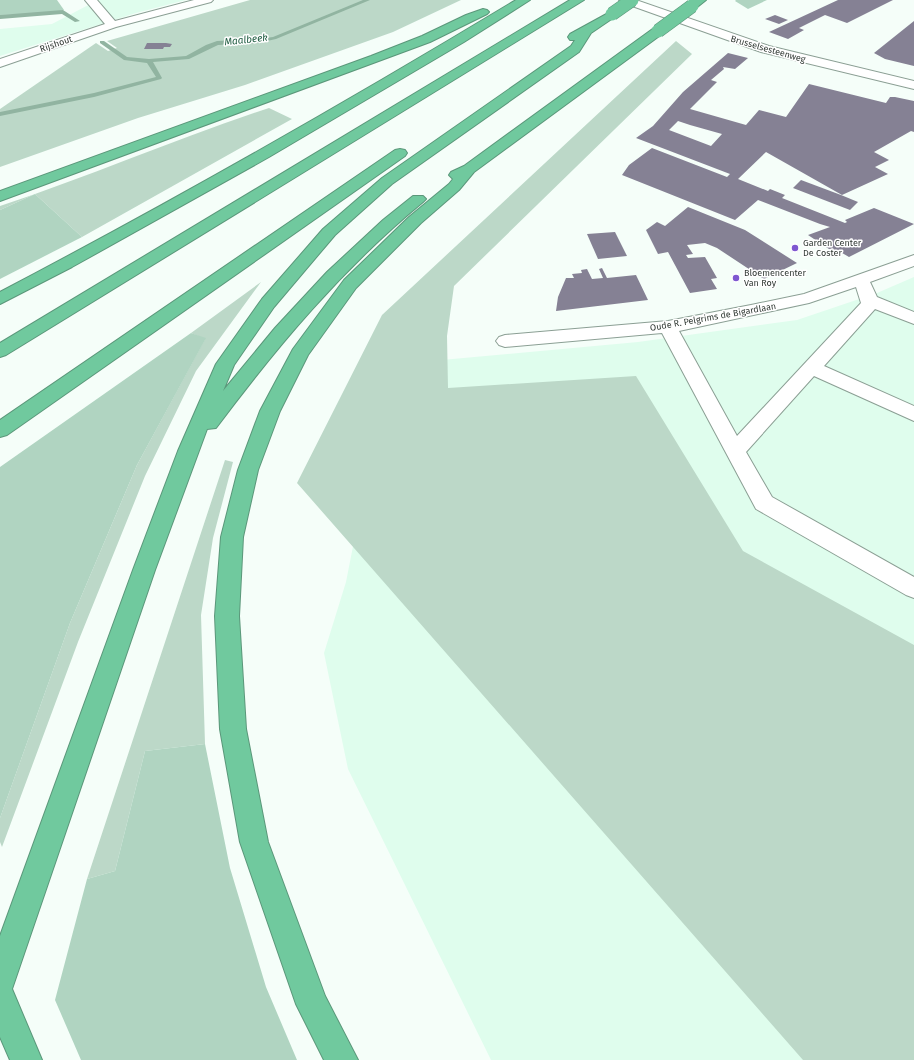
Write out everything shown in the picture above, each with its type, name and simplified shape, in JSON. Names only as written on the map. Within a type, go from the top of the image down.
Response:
[{"type":"highway","points":[[0,196],[375,59],[426,39],[470,17],[520,0]]},
{"type":"highway","points":[[0,299],[208,187],[392,81],[524,0]]},
{"type":"highway","points":[[0,351],[578,0]]},
{"type":"highway","points":[[0,430],[559,44],[587,31],[632,0]]},
{"type":"highway","points":[[188,451],[257,359],[357,251],[403,210],[437,184],[469,169],[696,3]]},
{"type":"highway","points":[[0,979],[38,868],[188,451],[225,364],[268,303],[329,232],[387,181],[575,49],[587,31]]},
{"type":"highway","points":[[28,171],[100,148],[167,135]]},
{"type":"highway","points":[[342,1060],[312,1004],[254,842],[233,729],[227,616],[232,537],[248,470],[270,411],[300,353],[350,284],[415,220],[454,187],[469,169]]},
{"type":"highway","points":[[0,999],[26,1060]]},
{"type":"street","points":[[91,0],[112,25]]},
{"type":"street","name":"Rijshout","points":[[0,63],[112,25],[207,0]]},
{"type":"street","name":"Brusselsesteenweg","points":[[625,0],[765,49],[914,85]]},
{"type":"street","name":"Oude R. Pelgrims de Bigardlaan","points":[[505,341],[668,327],[809,298],[914,260]]},
{"type":"street","points":[[735,451],[870,304],[861,280]]},
{"type":"street","points":[[869,300],[914,318]]},
{"type":"street","points":[[668,327],[764,503],[914,588]]},
{"type":"street","points":[[812,368],[914,414]]},
{"type":"shaded area","points":[[0,0],[57,0],[64,10],[48,14],[0,15]]},
{"type":"shaded area","points":[[98,0],[186,0],[136,13],[0,56],[0,29],[52,24]]},
{"type":"shaded area","points":[[250,0],[461,0],[393,32],[245,85],[138,118],[0,167],[0,109],[96,43],[108,51],[117,48],[107,41]]},
{"type":"shaded area","points":[[767,0],[748,9],[735,1]]},
{"type":"shaded area","points":[[676,41],[692,54],[454,286],[447,336],[448,388],[636,376],[743,551],[914,645],[914,1060],[803,1060],[297,483],[382,315]]},
{"type":"shaded area","points":[[269,108],[292,119],[82,237],[35,194]]},
{"type":"shaded area","points":[[35,194],[0,210],[0,206]]},
{"type":"shaded area","points":[[35,194],[82,237],[0,279],[0,210]]},
{"type":"shaded area","points":[[914,277],[914,1060],[491,1060],[348,769],[324,653],[346,582],[369,465],[409,363],[638,342],[797,320],[877,293]]},
{"type":"shaded area","points":[[261,282],[196,371],[145,476],[78,642],[2,847],[0,842],[0,818],[70,623],[137,465],[205,339],[191,333]]},
{"type":"shaded area","points":[[191,333],[206,338],[137,465],[70,623],[0,818],[0,467]]},
{"type":"shaded area","points":[[225,460],[233,462],[213,538],[201,615],[205,744],[145,751],[115,871],[87,879]]},
{"type":"shaded area","points":[[205,744],[230,868],[266,987],[297,1060],[81,1060],[55,1000],[87,879],[115,871],[145,751]]},
{"type":"building","points":[[838,0],[893,0],[847,23],[825,15],[799,28],[804,30],[788,39],[769,32]]},
{"type":"building","points":[[775,15],[788,20],[779,24],[765,19]]},
{"type":"building","points":[[914,21],[914,66],[885,59],[874,53]]},
{"type":"building","points":[[147,43],[172,44],[170,47],[164,47],[163,49],[144,49]]},
{"type":"building","points":[[728,53],[748,58],[735,69],[723,67],[724,69],[711,80],[717,82],[690,109],[746,125],[759,110],[786,117],[809,84],[886,103],[890,97],[914,101],[914,132],[911,131],[874,152],[889,160],[875,167],[888,174],[842,195],[766,152],[738,179],[768,191],[770,189],[785,195],[782,198],[845,223],[847,222],[845,220],[874,208],[914,224],[849,257],[837,250],[829,249],[808,235],[830,227],[758,200],[735,220],[622,175],[629,165],[652,148],[727,177],[730,174],[636,138],[653,126],[683,92]],"holes":[[[678,121],[722,134],[711,146],[669,130]]]},
{"type":"building","points":[[801,180],[858,202],[850,210],[793,188]]},
{"type":"building","points":[[688,207],[745,230],[797,263],[764,279],[717,248],[705,243],[687,245],[693,254],[686,255],[688,258],[705,257],[717,278],[711,279],[717,289],[690,293],[668,252],[658,254],[646,230],[657,222],[665,226]]},
{"type":"building","points":[[615,232],[627,256],[598,259],[587,234]]},
{"type":"building","points":[[602,268],[607,278],[636,275],[648,300],[556,311],[558,297],[566,278],[574,278],[572,274],[582,273],[581,270],[587,269],[592,279],[603,278],[599,269]]},
{"type":"waterway","name":"Maalbeek","points":[[149,61],[187,58],[208,46],[217,43],[258,41],[274,38],[367,0]]},
{"type":"waterway","name":"Maalbeek","points":[[0,17],[53,14],[63,12],[77,21]]},
{"type":"waterway","name":"Maalbeek","points":[[102,42],[126,59],[149,61]]},
{"type":"waterway","points":[[0,114],[94,95],[159,78],[149,61]]},
{"type":"place","name":"Garden Center De Coster","points":[[795,248]]},
{"type":"place","name":"Bloemencenter Van Roy","points":[[736,278]]}]
